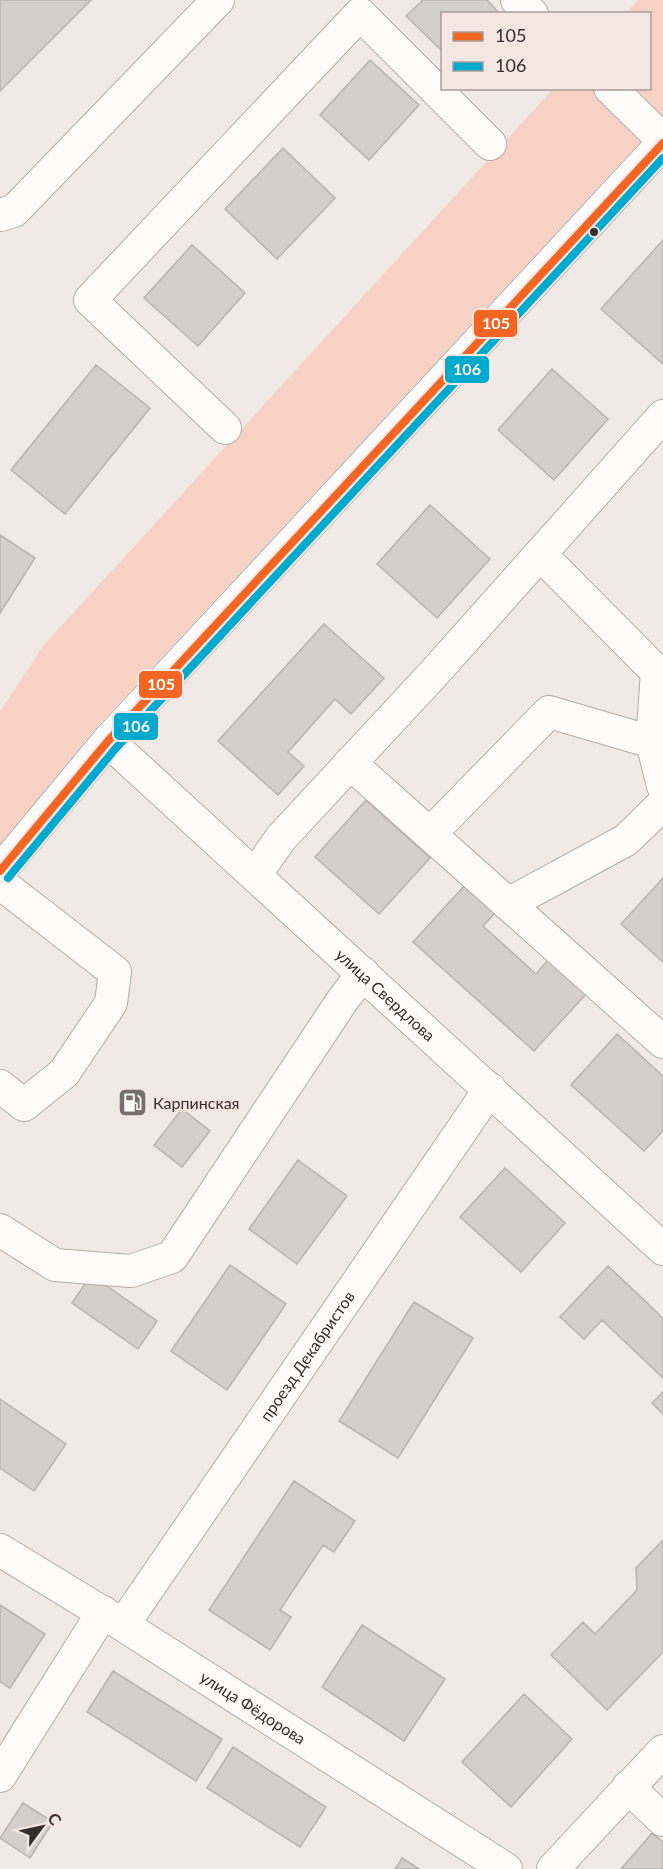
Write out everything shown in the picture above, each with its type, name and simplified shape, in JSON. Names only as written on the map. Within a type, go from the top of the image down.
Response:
[{"type":"street","points":[[0,215],[14,211],[218,0]]},
{"type":"street","points":[[517,0],[530,12]]},
{"type":"street","points":[[225,428],[90,300],[360,14],[490,144]]},
{"type":"street","points":[[0,871],[108,741],[663,141],[612,90]]},
{"type":"street","points":[[255,875],[281,838],[436,671],[663,416]]},
{"type":"street","points":[[540,554],[660,672],[652,742],[663,786]]},
{"type":"street","points":[[430,834],[549,712],[652,742]]},
{"type":"street","name":"улица Свердлова","points":[[108,741],[663,1249]]},
{"type":"street","points":[[350,763],[663,1042]]},
{"type":"street","points":[[508,904],[626,840],[663,804]]},
{"type":"street","points":[[0,883],[115,972],[111,1003],[64,1073],[24,1104],[0,1086]]},
{"type":"street","points":[[0,1230],[55,1265],[131,1271],[172,1257],[363,973]]},
{"type":"street","name":"проезд Декабристов","points":[[0,1776],[490,1089]]},
{"type":"street","name":"улица Фёдорова","points":[[0,1550],[113,1619],[506,1869]]},
{"type":"street","points":[[553,1869],[663,1751]]},
{"type":"street","points":[[628,1788],[663,1820]]},
{"type":"shaded area","points":[[638,0],[663,0],[663,116],[659,121],[626,90],[651,90],[651,12],[627,12]]},
{"type":"shaded area","points":[[552,90],[594,90],[646,136],[95,729],[0,845],[0,711],[43,646]]},
{"type":"building","points":[[0,0],[91,0],[0,91]]},
{"type":"building","points":[[423,0],[487,0],[498,12],[441,12],[441,50],[406,16]]},
{"type":"building","points":[[370,60],[419,105],[369,160],[320,115]]},
{"type":"building","points":[[283,148],[335,198],[277,259],[225,209]]},
{"type":"building","points":[[663,240],[663,364],[601,309]]},
{"type":"building","points":[[192,245],[245,293],[198,346],[144,298]]},
{"type":"building","points":[[96,365],[150,408],[65,514],[11,470]]},
{"type":"building","points":[[552,369],[608,419],[554,480],[498,430]]},
{"type":"building","points":[[430,505],[490,559],[437,618],[377,564]]},
{"type":"building","points":[[0,535],[35,558],[0,613]]},
{"type":"building","points":[[324,624],[384,678],[351,714],[335,699],[288,752],[304,766],[278,795],[218,741]]},
{"type":"building","points":[[366,800],[430,858],[379,914],[315,857]]},
{"type":"building","points":[[663,878],[663,962],[621,924]]},
{"type":"building","points":[[466,884],[496,912],[483,926],[536,974],[549,959],[587,993],[534,1051],[413,942]]},
{"type":"building","points":[[617,1034],[663,1076],[663,1131],[644,1151],[571,1085]]},
{"type":"building","points":[[182,1109],[210,1131],[182,1167],[154,1145]]},
{"type":"building","points":[[298,1160],[347,1196],[297,1264],[249,1229]]},
{"type":"building","points":[[505,1168],[565,1223],[521,1272],[460,1217]]},
{"type":"building","points":[[230,1265],[286,1304],[227,1390],[171,1351]]},
{"type":"building","points":[[608,1266],[663,1318],[663,1378],[602,1320],[584,1339],[560,1317]]},
{"type":"building","points":[[91,1275],[157,1321],[138,1349],[72,1303]]},
{"type":"building","points":[[414,1302],[473,1338],[398,1458],[339,1421]]},
{"type":"building","points":[[663,1392],[663,1414],[652,1403]]},
{"type":"building","points":[[0,1399],[66,1444],[34,1491],[0,1468]]},
{"type":"building","points":[[294,1481],[355,1521],[334,1552],[323,1545],[280,1610],[291,1617],[270,1650],[209,1610]]},
{"type":"building","points":[[663,1540],[663,1652],[607,1710],[551,1655],[583,1622],[595,1634],[637,1590],[636,1568]]},
{"type":"building","points":[[0,1605],[45,1634],[10,1688],[0,1682]]},
{"type":"building","points":[[362,1625],[445,1679],[404,1741],[322,1687]]},
{"type":"building","points":[[113,1671],[222,1739],[196,1781],[87,1712]]},
{"type":"building","points":[[524,1694],[572,1739],[511,1807],[462,1762]]},
{"type":"building","points":[[233,1747],[326,1807],[300,1847],[207,1788]]},
{"type":"building","points":[[23,1803],[53,1822],[30,1858],[0,1838]]},
{"type":"building","points":[[652,1833],[663,1842],[663,1869],[621,1869]]},
{"type":"building","points":[[402,1858],[419,1869],[395,1869]]},
{"type":"transit line","name":"105","points":[[0,871],[108,741],[663,143]]},
{"type":"transit line","name":"106","points":[[8,878],[116,748],[663,158]]},
{"type":"place","name":"Карпинская","points":[[132,1103]]}]
